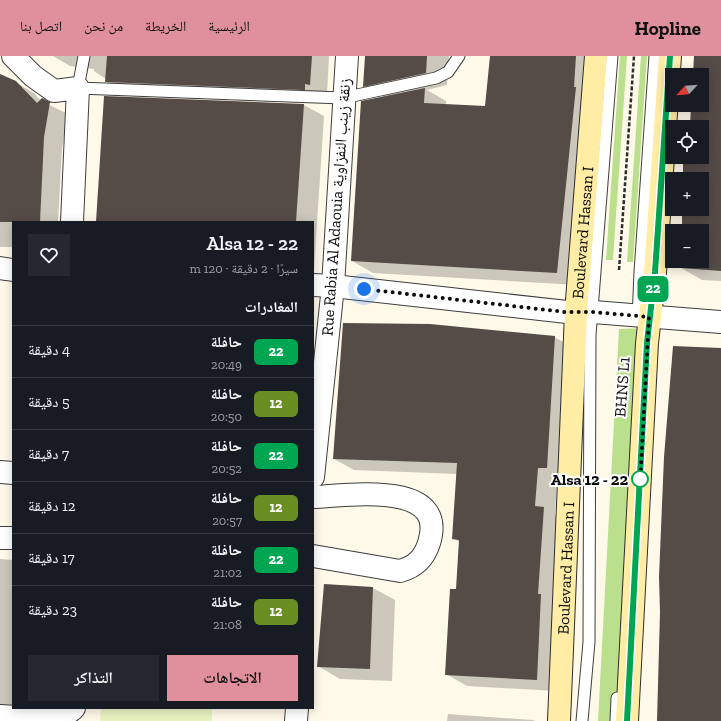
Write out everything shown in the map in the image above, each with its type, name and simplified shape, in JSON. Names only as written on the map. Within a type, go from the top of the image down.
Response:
[{"type":"main road","name":"Boulevard Hassan I","points":[[559,721],[584,312],[596,56]]},
{"type":"main road","points":[[627,721],[644,317],[655,272],[670,56]]},
{"type":"street","points":[[13,56],[33,76],[54,91],[78,88],[72,221]]},
{"type":"street","name":"Rue Rabia Al Adaouia زنقة زينب النفزاوية","points":[[314,458],[323,286],[347,56]]},
{"type":"street","points":[[0,268],[12,270]]},
{"type":"street","points":[[323,286],[584,312],[721,322]]},
{"type":"street","points":[[0,472],[12,473]]},
{"type":"street","points":[[314,497],[379,494],[408,498],[421,506],[426,513],[430,521],[432,533],[429,544],[418,563],[411,568],[400,571],[314,556]]},
{"type":"street","points":[[0,538],[12,538]]},
{"type":"street","points":[[0,716],[50,718],[63,717],[73,709]]},
{"type":"street","points":[[296,721],[297,709]]},
{"type":"lane","points":[[84,56],[78,88],[343,98],[436,78],[448,72],[459,56]]},
{"type":"lane","name":"BHNS L1","points":[[582,721],[589,642],[590,335],[584,312],[612,56]]},
{"type":"lane","name":"BHNS L1","points":[[616,721],[641,342],[644,317],[655,56]]},
{"type":"path","points":[[619,270],[634,56]]},
{"type":"green space","points":[[620,56],[627,56],[613,260],[606,260]]},
{"type":"green space","points":[[641,56],[647,56],[633,262],[627,262]]},
{"type":"green space","points":[[645,328],[621,721],[598,721],[619,329]]},
{"type":"green space","points":[[101,709],[212,709],[212,721],[100,721]]},
{"type":"building","points":[[107,56],[312,56],[310,85],[305,84],[305,90],[105,82]]},
{"type":"building","points":[[365,56],[427,56],[426,73],[363,87]]},
{"type":"building","points":[[490,56],[576,56],[574,87],[576,87],[557,273],[351,261],[361,101],[425,88],[424,103],[485,106]]},
{"type":"building","points":[[694,56],[721,56],[721,271],[681,268],[709,268],[709,224],[682,224],[682,216],[709,216],[709,172],[683,172],[683,164],[709,164],[709,120],[690,120],[691,112],[709,112],[709,68],[693,68]]},
{"type":"building","points":[[0,74],[16,81],[37,103],[42,98],[50,102],[44,137],[40,221],[0,222]]},
{"type":"building","points":[[104,96],[304,104],[296,221],[96,221]]},
{"type":"building","points":[[343,323],[430,324],[555,336],[547,468],[538,468],[535,506],[544,507],[538,594],[541,594],[537,680],[445,675],[450,589],[456,589],[459,540],[452,539],[457,463],[333,459]]},
{"type":"building","points":[[673,346],[721,348],[721,721],[657,721],[660,612],[659,577],[664,457]]},
{"type":"building","points":[[324,584],[373,587],[370,669],[317,667]]},
{"type":"bus line","name":"22","points":[[627,721],[647,343],[655,272],[670,56]]},
{"type":"place","name":"Alsa 12 - 22","points":[[640,479]]},
{"type":"route","points":[[364,289],[565,312],[593,312],[649,317],[640,485],[640,479]]}]
